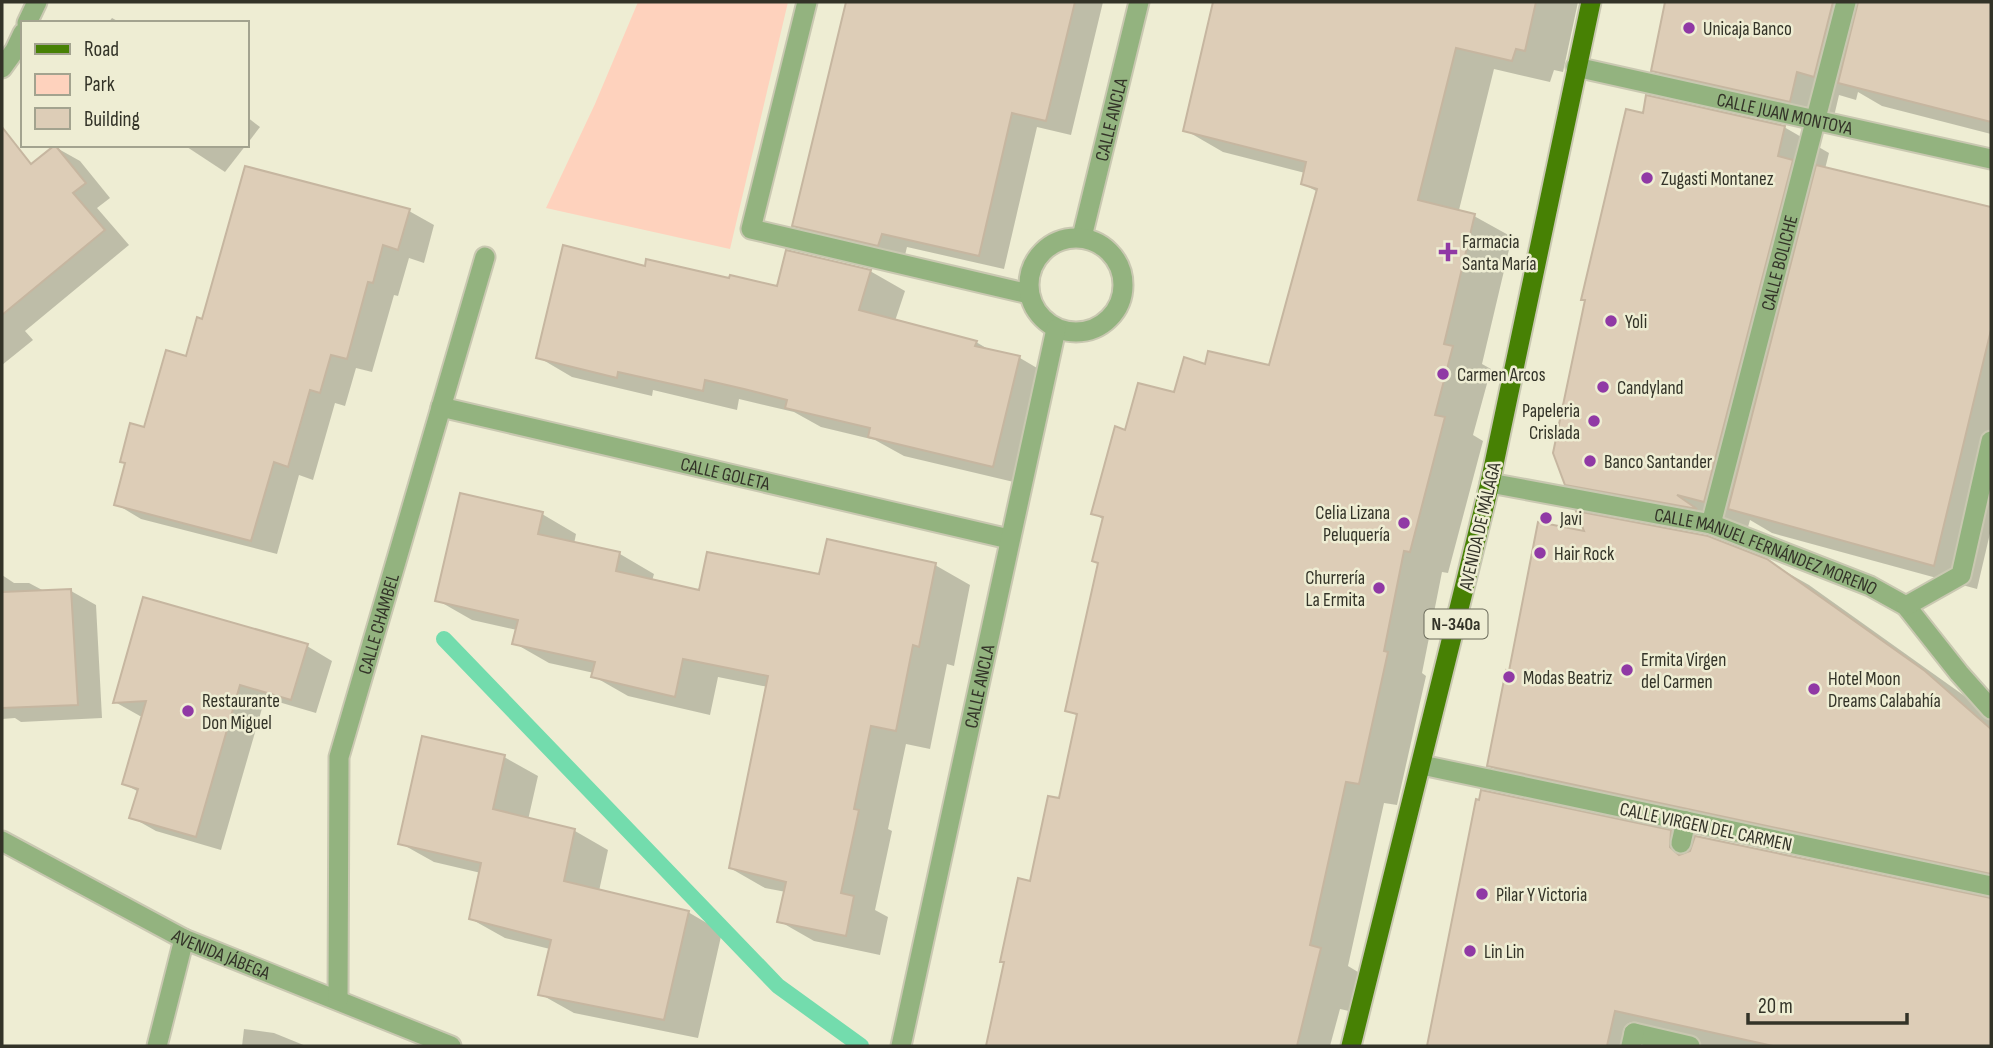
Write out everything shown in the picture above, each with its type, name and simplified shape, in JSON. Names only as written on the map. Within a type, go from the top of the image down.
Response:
[{"type":"main road","name":"AVENIDA DE MÁLAGA","points":[[1351,1046],[1489,483],[1591,2]]},
{"type":"street","points":[[28,21],[37,2]]},
{"type":"street","points":[[807,2],[751,229],[1029,295]]},
{"type":"street","name":"CALLE ANCLA","points":[[1082,237],[1139,2]]},
{"type":"street","name":"CALLE BOLICHE","points":[[1711,524],[1846,2]]},
{"type":"street","points":[[2,68],[21,37]]},
{"type":"street","name":"CALLE JUAN MONTOYA","points":[[1576,67],[1991,159]]},
{"type":"street","points":[[1082,237],[1098,242],[1111,253],[1120,266],[1124,282],[1122,298],[1114,313],[1087,332],[1072,333],[1056,329],[1034,309],[1029,295],[1028,279],[1041,252],[1053,243],[1082,237]]},
{"type":"street","name":"CALLE CHAMBEL","points":[[338,1000],[339,757],[485,257]]},
{"type":"street","name":"CALLE ANCLA","points":[[901,1046],[1056,329]]},
{"type":"street","name":"CALLE GOLETA","points":[[441,407],[1009,539]]},
{"type":"street","points":[[1906,606],[1961,575],[1991,441]]},
{"type":"street","name":"CALLE MANUEL FERNÁNDEZ MORENO","points":[[1489,483],[1711,524],[1870,586],[1906,606],[1991,709]]},
{"type":"street","name":"CALLE VIRGEN DEL CARMEN","points":[[1422,765],[1991,886]]},
{"type":"street","points":[[1681,843],[1686,821]]},
{"type":"street","name":"AVENIDA JÁBEGA","points":[[2,841],[184,939],[452,1046]]},
{"type":"street","points":[[157,1046],[184,939]]},
{"type":"street","points":[[1632,1040],[1690,1046]]},
{"type":"green space","points":[[638,2],[788,2],[730,249],[546,208],[595,104]]},
{"type":"building","points":[[846,2],[1075,2],[1046,121],[1012,113],[979,256],[882,234],[878,246],[792,226]]},
{"type":"building","points":[[1213,2],[1536,2],[1525,51],[1516,49],[1512,61],[1456,48],[1418,200],[1475,214],[1444,344],[1453,346],[1435,415],[1445,417],[1410,552],[1404,551],[1384,651],[1388,652],[1359,784],[1346,782],[1310,945],[1321,948],[1297,1046],[986,1046],[1018,878],[1030,881],[1048,796],[1059,798],[1077,714],[1065,711],[1098,563],[1092,561],[1103,517],[1091,514],[1115,426],[1125,430],[1138,383],[1174,392],[1184,357],[1205,364],[1208,351],[1269,365],[1317,189],[1301,184],[1306,162],[1183,131]]},
{"type":"building","points":[[1665,2],[1833,2],[1814,77],[1797,72],[1790,102],[1651,71]]},
{"type":"building","points":[[1858,2],[1991,2],[1991,122],[1838,83]]},
{"type":"building","points":[[1646,95],[1785,126],[1778,156],[1793,160],[1704,502],[1677,495],[1697,509],[1565,485],[1553,453],[1585,300],[1581,300],[1626,109],[1643,113]]},
{"type":"building","points":[[2,127],[31,164],[52,147],[57,147],[86,183],[73,193],[105,230],[2,315]]},
{"type":"building","points":[[1816,165],[1991,207],[1991,330],[1934,566],[1728,509]]},
{"type":"building","points":[[245,166],[410,209],[398,250],[383,245],[373,283],[368,282],[347,359],[331,355],[320,393],[310,390],[288,467],[274,462],[251,541],[114,505],[125,463],[120,462],[130,423],[144,427],[166,350],[186,356],[197,317],[202,319]]},
{"type":"building","points":[[563,245],[645,266],[646,259],[777,286],[786,250],[871,270],[859,310],[977,341],[975,346],[1020,356],[993,467],[868,437],[870,428],[785,408],[787,400],[744,389],[705,380],[703,391],[618,372],[617,378],[536,358]]},
{"type":"building","points":[[460,493],[543,512],[538,534],[620,552],[616,571],[699,590],[707,552],[819,574],[827,539],[936,563],[919,647],[913,645],[896,731],[871,726],[854,809],[859,810],[841,893],[854,896],[846,936],[777,922],[786,882],[729,868],[768,676],[683,659],[675,697],[591,677],[595,662],[512,644],[518,620],[435,601]]},
{"type":"building","points":[[1576,511],[1708,536],[1767,559],[1925,671],[1991,729],[1991,874],[1487,766],[1538,522],[1584,531]]},
{"type":"building","points":[[71,589],[78,705],[2,708],[2,592]]},
{"type":"building","name":"Restaurante Don Miguel","points":[[143,597],[308,644],[291,700],[240,685],[196,837],[129,818],[138,789],[122,784],[146,701],[113,703]]},
{"type":"building","points":[[422,736],[505,755],[493,809],[575,829],[564,881],[689,911],[664,1020],[538,995],[551,940],[469,919],[481,863],[398,844]]},
{"type":"building","points":[[1481,790],[1671,830],[1670,847],[1679,855],[1690,851],[1695,836],[1991,898],[1991,1046],[1773,1046],[1615,1011],[1607,1046],[1427,1046],[1476,799],[1479,800]]},
{"type":"waterway","points":[[444,639],[778,986],[861,1046]]},
{"type":"place","name":"Unicaja Banco","points":[[1689,28]]},
{"type":"place","name":"Zugasti Montanez","points":[[1647,178]]},
{"type":"place","name":"Farmacia Santa María","points":[[1448,252]]},
{"type":"place","name":"Yoli","points":[[1611,321]]},
{"type":"place","name":"Carmen Arcos","points":[[1443,374]]},
{"type":"place","name":"Candyland","points":[[1603,387]]},
{"type":"place","name":"Papeleria Crislada","points":[[1594,421]]},
{"type":"place","name":"Banco Santander","points":[[1590,461]]},
{"type":"place","name":"Javi","points":[[1546,518]]},
{"type":"place","name":"Celia Lizana Peluquería","points":[[1404,523]]},
{"type":"place","name":"Hair Rock","points":[[1540,553]]},
{"type":"place","name":"Churrería La Ermita","points":[[1379,588]]},
{"type":"place","name":"Ermita Virgen del Carmen","points":[[1627,670]]},
{"type":"place","name":"Modas Beatriz","points":[[1509,677]]},
{"type":"place","name":"Hotel Moon Dreams Calabahía","points":[[1814,689]]},
{"type":"place","name":"Restaurante Don Miguel","points":[[188,711]]},
{"type":"place","name":"Pilar Y Victoria","points":[[1482,894]]},
{"type":"place","name":"Lin Lin","points":[[1470,951]]}]
